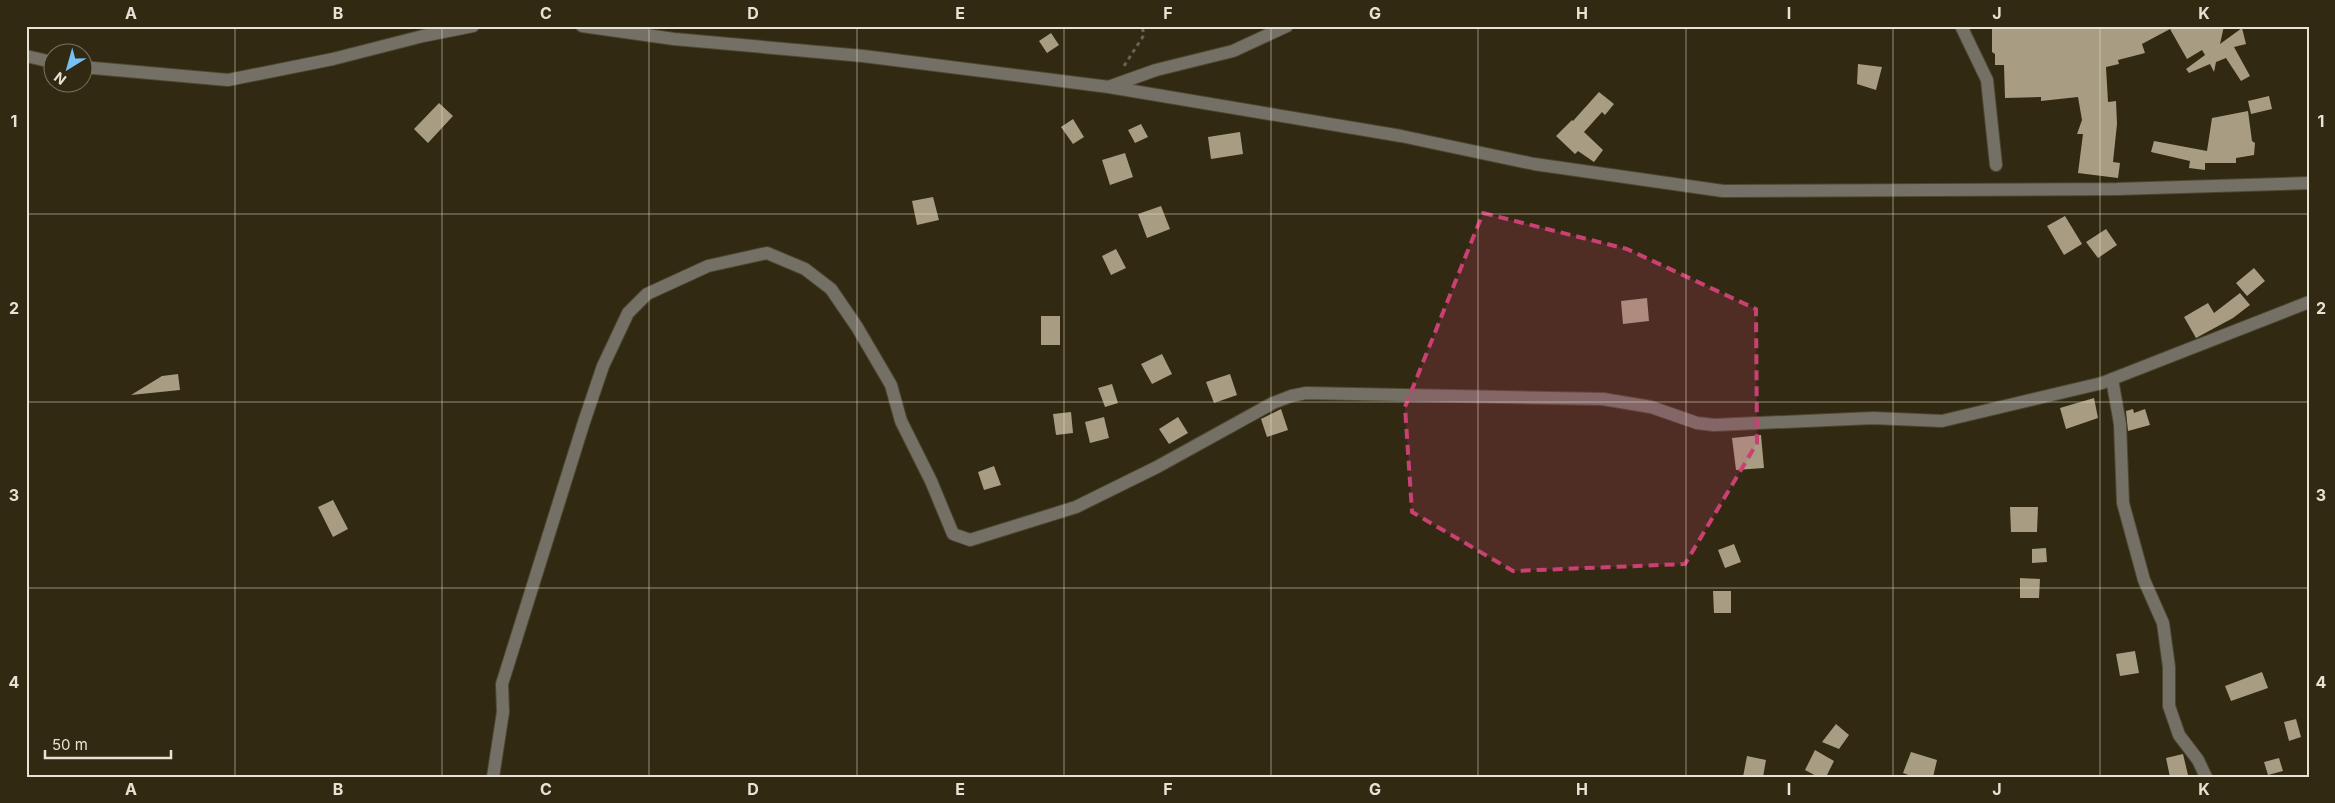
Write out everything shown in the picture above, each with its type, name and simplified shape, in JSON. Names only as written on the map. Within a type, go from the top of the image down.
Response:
[{"type":"street","points":[[92,68],[228,80],[332,59],[423,36],[474,26]]},
{"type":"street","points":[[582,26],[674,39],[863,56],[1109,87],[1401,136],[1534,164],[1723,191],[2098,189],[2272,186],[2309,183]]},
{"type":"street","points":[[1109,87],[1156,70],[1232,51],[1288,26]]},
{"type":"street","points":[[1961,26],[1987,80],[1996,165]]},
{"type":"street","points":[[26,56],[42,60]]},
{"type":"street","points":[[493,777],[503,712],[502,684],[563,484],[603,366],[628,313],[647,294],[708,266],[767,254],[805,268],[831,289],[857,327],[891,385],[901,421],[931,481],[953,534],[970,540],[1076,507],[1157,467],[1273,403],[1306,393],[1603,399],[1651,407],[1698,423],[1714,425],[1872,418],[1942,421],[2112,379],[2309,302]]},
{"type":"street","points":[[2112,379],[2120,424],[2123,503],[2144,580],[2163,623],[2169,667],[2169,706],[2180,735],[2198,760],[2206,777]]},
{"type":"path","points":[[1109,87],[1144,35],[1142,26]]},
{"type":"highlighted area","points":[[1483,213],[1627,249],[1756,309],[1757,443],[1685,564],[1513,571],[1412,512],[1405,407]]},
{"type":"building","points":[[1992,26],[2224,26],[2220,44],[2242,28],[2246,44],[2234,47],[2250,76],[2241,81],[2226,58],[2216,62],[2214,72],[2210,64],[2189,73],[2186,69],[2205,55],[2202,50],[2187,59],[2170,29],[2142,44],[2145,53],[2118,60],[2119,64],[2106,67],[2108,102],[2116,101],[2117,124],[2113,162],[2120,163],[2118,178],[2078,173],[2083,134],[2077,134],[2082,120],[2078,97],[2041,101],[2041,97],[2005,98],[2004,65],[1995,65],[1995,54],[1992,52]]},
{"type":"building","points":[[1051,33],[1059,45],[1047,53],[1039,41]]},
{"type":"building","points":[[1858,64],[1882,67],[1876,90],[1857,84]]},
{"type":"building","points":[[1599,92],[1614,104],[1605,115],[1602,112],[1584,132],[1603,150],[1594,162],[1578,151],[1575,154],[1556,136],[1573,121]]},
{"type":"building","points":[[2269,96],[2272,109],[2251,114],[2248,101]]},
{"type":"building","points":[[439,103],[453,116],[428,143],[414,129]]},
{"type":"building","points":[[2248,111],[2252,141],[2255,143],[2254,155],[2236,158],[2236,163],[2205,163],[2205,170],[2189,168],[2190,161],[2151,152],[2154,141],[2207,151],[2212,118]]},
{"type":"building","points":[[1073,119],[1084,137],[1073,144],[1061,127]]},
{"type":"building","points":[[1141,124],[1148,137],[1135,143],[1128,130]]},
{"type":"building","points":[[1240,132],[1243,154],[1211,159],[1208,137]]},
{"type":"building","points":[[1125,153],[1133,177],[1110,185],[1102,160]]},
{"type":"building","points":[[933,197],[939,220],[917,225],[912,201]]},
{"type":"building","points":[[1161,206],[1170,229],[1147,238],[1138,214]]},
{"type":"building","points":[[2065,216],[2082,244],[2064,255],[2047,226]]},
{"type":"building","points":[[2106,229],[2117,245],[2098,258],[2086,242]]},
{"type":"building","points":[[1116,249],[1126,268],[1111,275],[1102,256]]},
{"type":"building","points":[[2254,268],[2265,281],[2247,296],[2236,283]]},
{"type":"building","points":[[2240,293],[2250,305],[2233,318],[2196,338],[2184,317],[2208,303],[2214,313]]},
{"type":"building","points":[[1647,298],[1649,321],[1623,324],[1621,301]]},
{"type":"building","points":[[1041,316],[1060,316],[1060,345],[1041,345]]},
{"type":"building","points":[[1162,354],[1172,374],[1152,384],[1141,364]]},
{"type":"building","points":[[178,374],[180,390],[131,395],[162,376]]},
{"type":"building","points":[[1230,374],[1237,395],[1214,403],[1206,382]]},
{"type":"building","points":[[1112,384],[1118,403],[1105,407],[1098,388]]},
{"type":"building","points":[[2094,398],[2098,418],[2066,429],[2060,408]]},
{"type":"building","points":[[1281,409],[1288,430],[1267,437],[1261,419]]},
{"type":"building","points":[[2133,409],[2134,413],[2145,409],[2150,425],[2128,431],[2126,411]]},
{"type":"building","points":[[1071,412],[1073,433],[1056,435],[1053,414]]},
{"type":"building","points":[[1104,417],[1109,438],[1090,443],[1085,422]]},
{"type":"building","points":[[1178,417],[1188,433],[1169,444],[1159,429]]},
{"type":"building","points":[[1761,435],[1764,468],[1736,470],[1732,438]]},
{"type":"building","points":[[994,466],[1001,485],[984,490],[978,472]]},
{"type":"building","points":[[333,500],[348,529],[333,537],[318,507]]},
{"type":"building","points":[[2010,507],[2038,507],[2037,532],[2011,532]]},
{"type":"building","points":[[1734,544],[1741,562],[1725,568],[1718,550]]},
{"type":"building","points":[[2046,548],[2047,562],[2032,563],[2032,549]]},
{"type":"building","points":[[2020,578],[2040,579],[2039,598],[2020,598]]},
{"type":"building","points":[[1713,591],[1731,591],[1731,613],[1714,613]]},
{"type":"building","points":[[2135,651],[2139,673],[2120,676],[2116,654]]},
{"type":"building","points":[[2262,672],[2268,688],[2231,701],[2225,686]]},
{"type":"building","points":[[2296,719],[2301,737],[2289,741],[2284,722]]},
{"type":"building","points":[[1836,724],[1849,735],[1839,749],[1822,742]]},
{"type":"building","points":[[1815,750],[1834,761],[1826,777],[1818,777],[1805,770]]},
{"type":"building","points":[[1911,752],[1937,760],[1933,777],[1914,777],[1903,773]]},
{"type":"building","points":[[2183,754],[2188,775],[2170,777],[2166,758]]},
{"type":"building","points":[[1747,756],[1766,760],[1763,777],[1743,777]]},
{"type":"building","points":[[2279,758],[2283,771],[2268,775],[2264,762]]}]
